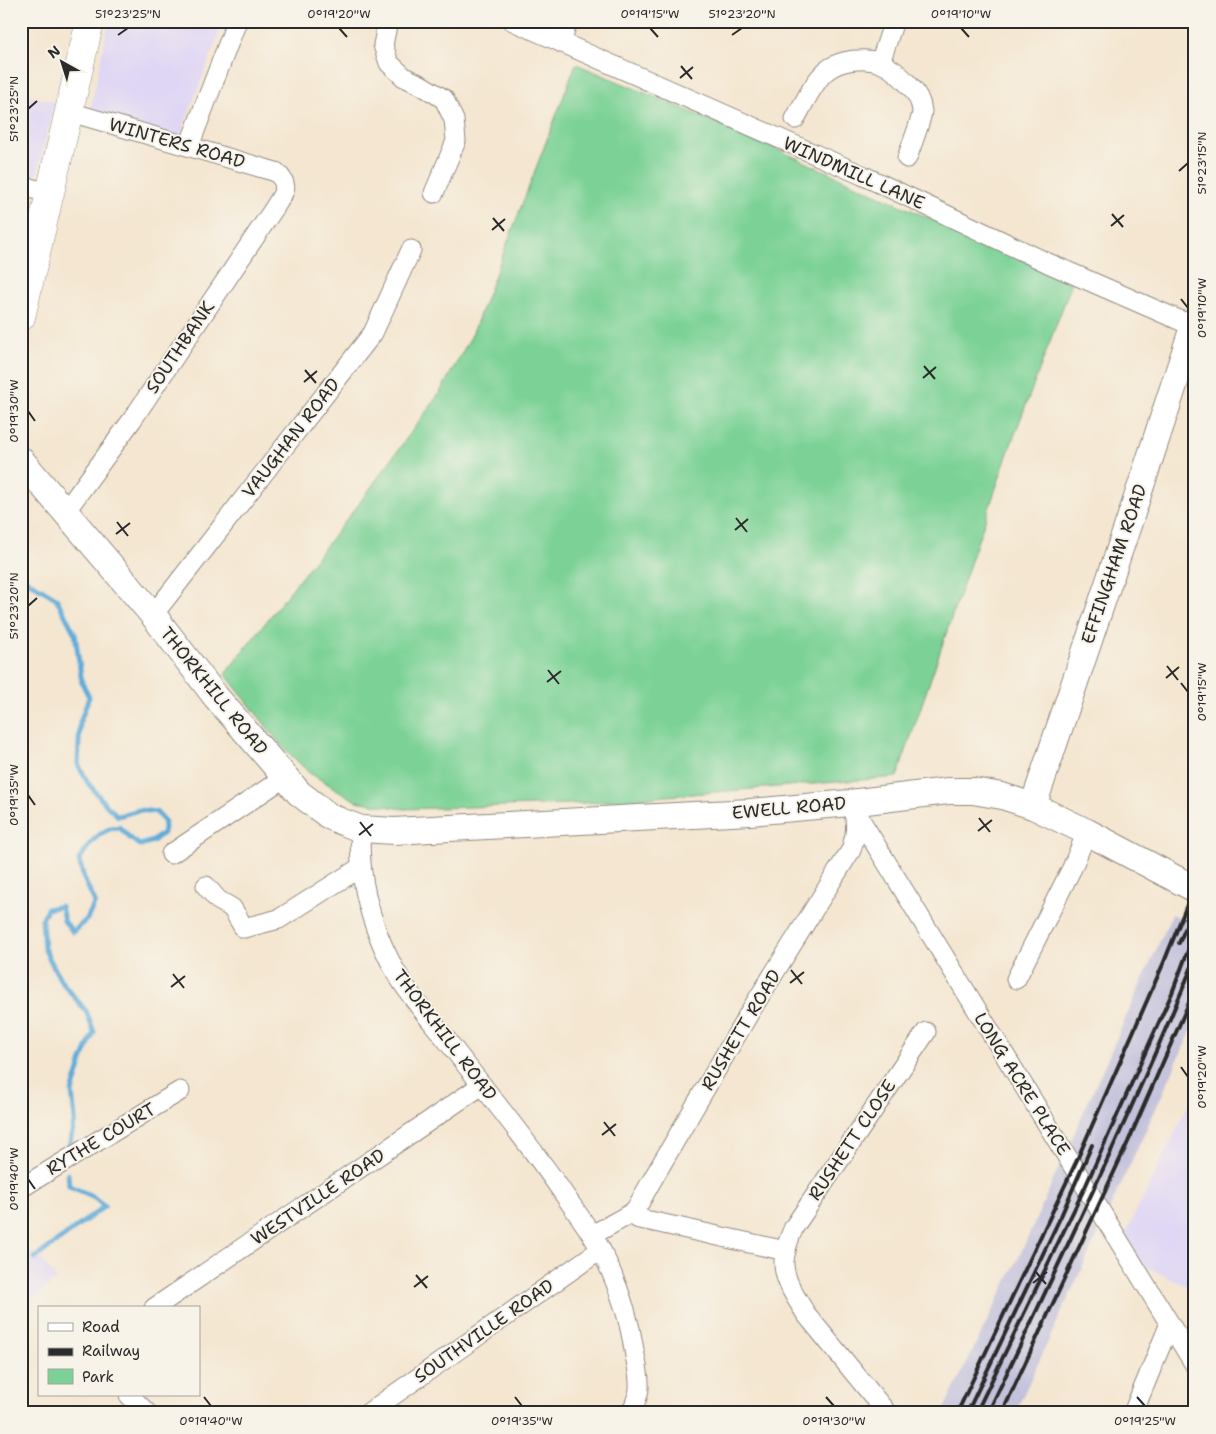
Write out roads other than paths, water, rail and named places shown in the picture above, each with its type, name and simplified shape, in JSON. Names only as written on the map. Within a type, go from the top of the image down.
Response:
[{"type":"main road","points":[[21,317],[90,21]]},
{"type":"street","points":[[189,146],[237,21]]},
{"type":"street","points":[[388,21],[383,45],[389,63],[404,77],[444,99],[454,120],[456,141],[434,193]]},
{"type":"street","name":"WINDMILL LANE","points":[[513,21],[854,172],[1048,263],[1194,325]]},
{"type":"street","points":[[562,43],[567,21]]},
{"type":"street","points":[[880,63],[894,21]]},
{"type":"street","points":[[795,119],[812,89],[826,70],[842,62],[860,59],[880,63],[897,72],[913,88],[920,102],[922,112],[907,158]]},
{"type":"street","name":"WINTERS ROAD","points":[[70,112],[276,172],[283,178]]},
{"type":"street","name":"SOUTHBANK","points":[[65,512],[132,420],[275,207],[284,191],[283,178]]},
{"type":"street","points":[[21,186],[50,193]]},
{"type":"street","name":"VAUGHAN ROAD","points":[[153,615],[373,333],[410,250]]},
{"type":"street","name":"EFFINGHAM ROAD","points":[[1033,806],[1194,325]]},
{"type":"street","name":"THORKHILL ROAD","points":[[21,460],[153,615],[216,697],[298,793],[340,821],[361,828],[361,867],[375,928],[392,964],[417,1002],[530,1146],[596,1242],[618,1287],[632,1338],[639,1388],[631,1413]]},
{"type":"street","points":[[171,854],[285,777]]},
{"type":"street","name":"EWELL ROAD","points":[[361,828],[394,831],[750,812],[850,803],[948,791],[973,791],[1002,796],[1033,806],[1195,889]]},
{"type":"street","name":"RUSHETT ROAD","points":[[596,1242],[640,1204],[751,1010],[851,850],[854,841],[855,816],[850,803]]},
{"type":"street","name":"LONG ACRE PLACE","points":[[850,803],[1195,1365]]},
{"type":"street","points":[[1016,979],[1072,868],[1087,832]]},
{"type":"street","points":[[206,886],[218,900],[232,908],[244,928],[279,919],[361,867]]},
{"type":"street","name":"RUSHETT CLOSE","points":[[887,1413],[806,1314],[795,1297],[784,1262],[794,1227],[926,1032]]},
{"type":"street","name":"WESTVILLE ROAD","points":[[157,1306],[482,1085]]},
{"type":"street","name":"RYTHE COURT","points":[[21,1188],[180,1091]]},
{"type":"street","points":[[630,1214],[650,1221],[786,1251]]},
{"type":"street","name":"SOUTHVILLE ROAD","points":[[368,1413],[596,1242]]},
{"type":"street","points":[[1133,1413],[1168,1328]]},
{"type":"street","points":[[130,1396],[147,1413]]},
{"type":"waterway","points":[[21,577],[56,598],[75,634],[82,683],[89,697],[80,722],[78,764],[88,783],[118,816],[139,810],[156,812],[165,822],[163,833],[153,841],[140,845],[119,827],[106,830],[100,834],[79,860],[84,879],[95,902],[87,919],[73,932],[64,921],[61,906],[47,909],[42,920],[44,948],[61,981],[86,1011],[94,1032],[82,1060],[72,1092],[75,1119],[69,1146]]},
{"type":"waterway","points":[[35,1258],[105,1206],[90,1195],[69,1186],[68,1174]]},
{"type":"railway","points":[[957,1413],[1076,1162],[1164,962],[1195,885]]},
{"type":"railway","points":[[1179,943],[1195,906]]},
{"type":"railway","points":[[976,1413],[1086,1185],[1172,993],[1195,932]]},
{"type":"railway","points":[[988,1413],[1121,1131],[1195,959]]},
{"type":"railway","points":[[1002,1413],[1128,1142],[1195,989]]},
{"type":"railway","points":[[967,1413],[1061,1216],[1092,1145]]}]
